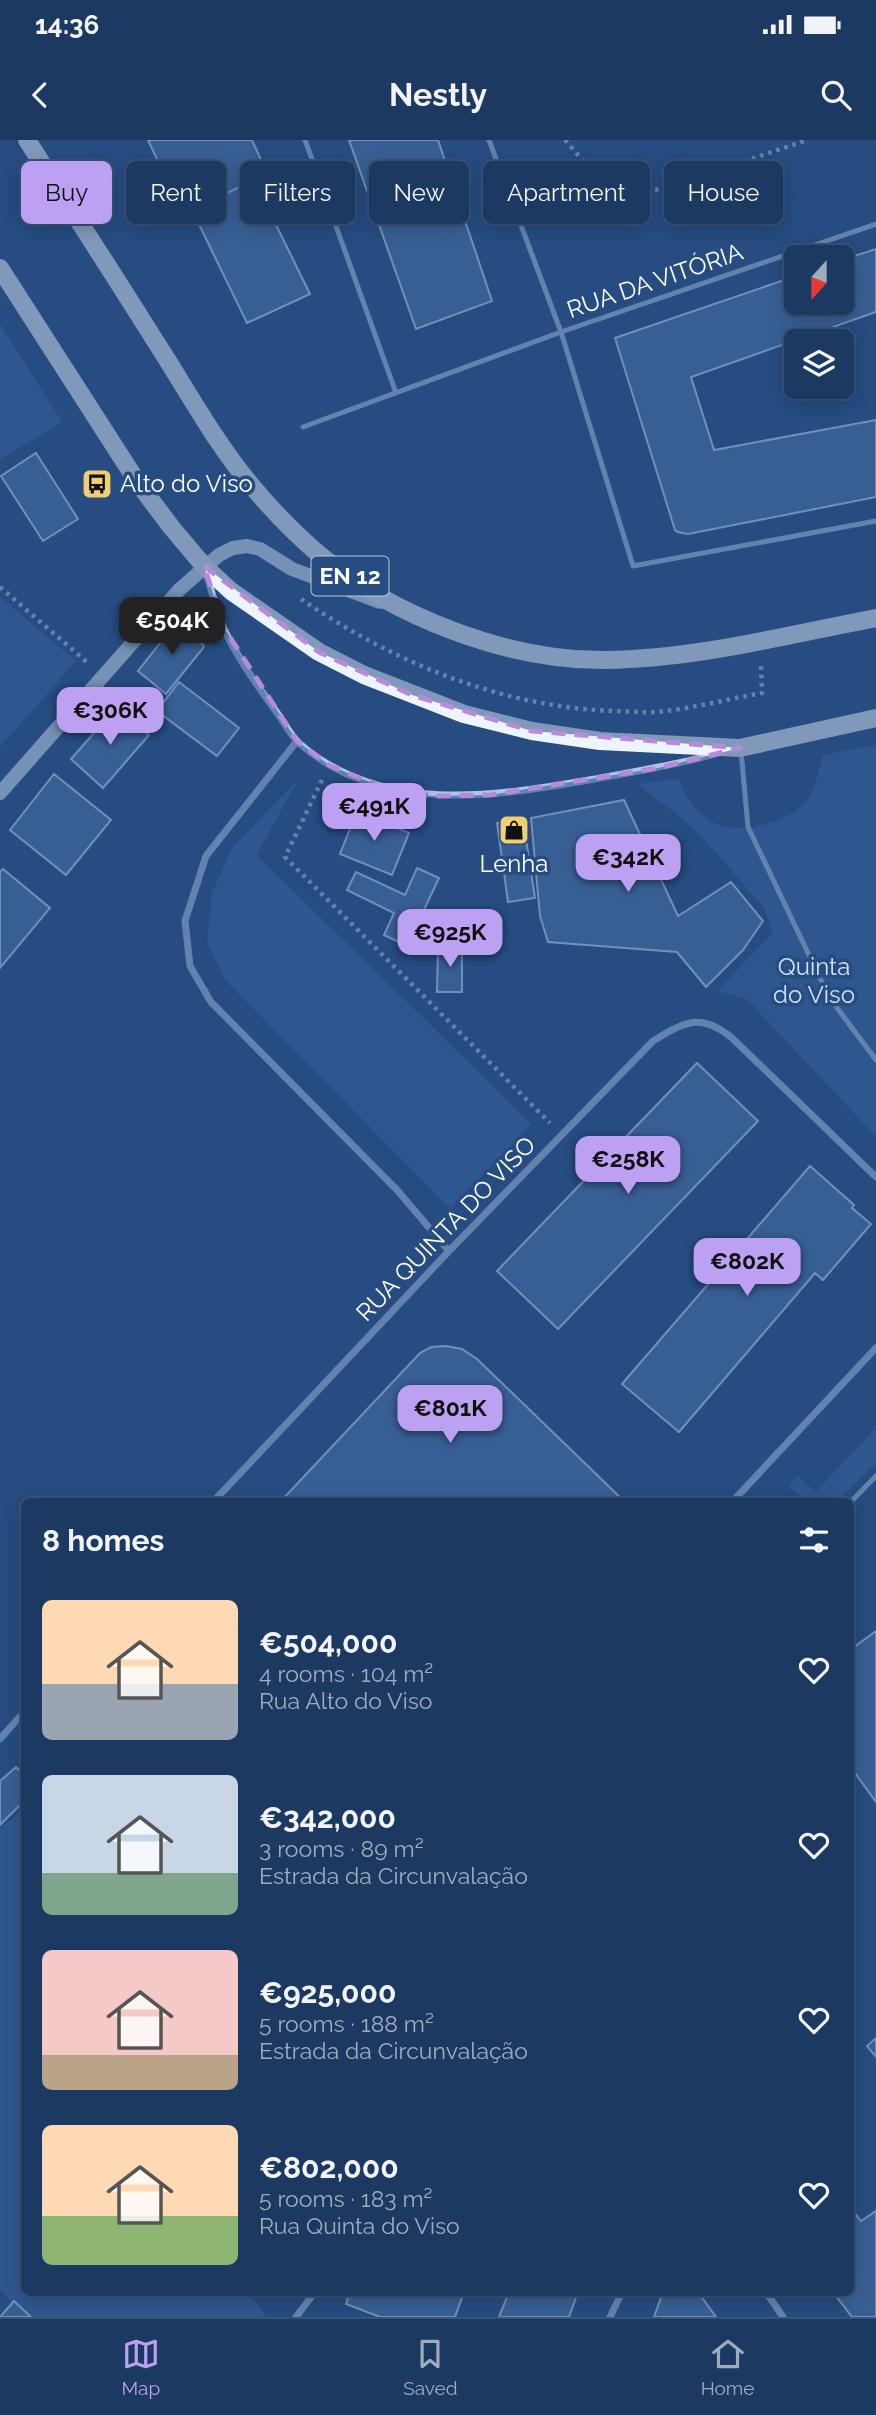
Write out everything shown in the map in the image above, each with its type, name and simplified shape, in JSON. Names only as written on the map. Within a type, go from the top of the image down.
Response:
[{"type":"main road","name":"EN 12","points":[[27,140],[250,484],[321,556],[375,592],[420,617],[480,639],[548,654],[603,660],[715,648],[876,618]]},
{"type":"main road","points":[[3,277],[138,484],[204,566],[231,591],[319,652],[364,675],[464,713],[532,731],[600,741],[740,748],[876,718]]},
{"type":"main road","points":[[0,793],[180,589],[204,566],[233,548],[247,546],[260,549],[292,569],[420,617]]},
{"type":"street","points":[[204,566],[224,628],[259,688],[297,741],[329,765],[383,788],[430,796],[490,795],[658,768],[740,748]]},
{"type":"street","points":[[297,741],[206,856],[185,921],[190,966],[211,1002],[397,1189],[449,1251]]},
{"type":"street","name":"RUA QUINTA DO VISO","points":[[218,1498],[449,1251],[653,1041],[679,1026],[699,1021],[716,1026],[732,1038],[876,1177]]},
{"type":"street","points":[[736,1498],[876,1349]]},
{"type":"street","points":[[0,1739],[21,1715]]},
{"type":"street","points":[[296,2317],[312,2296]]},
{"type":"street","points":[[610,2317],[620,2296]]},
{"type":"street","points":[[769,2296],[783,2317]]},
{"type":"lane","points":[[305,140],[396,393]]},
{"type":"lane","name":"RUA DA VITÓRIA","points":[[489,140],[561,332],[876,224]]},
{"type":"lane","points":[[303,427],[561,332],[633,566],[876,521]]},
{"type":"lane","points":[[740,748],[748,827],[829,997],[876,1060]]},
{"type":"lane","points":[[854,1499],[876,1476]]},
{"type":"path","points":[[565,140],[587,165],[610,185],[638,193],[666,188],[807,140]]},
{"type":"path","points":[[0,587],[105,677]]},
{"type":"path","points":[[329,765],[285,857],[562,1136]]},
{"type":"highlighted area","points":[[204,566],[319,652],[412,695],[532,731],[740,748],[658,768],[490,795],[430,796],[383,788],[329,765],[297,741],[224,628]]},
{"type":"green space","points":[[0,324],[62,422],[0,459]]},
{"type":"green space","points":[[0,597],[76,661],[0,747]]},
{"type":"green space","name":"Quinta do Viso","points":[[876,745],[876,1137],[747,999],[717,991],[773,933],[764,908],[703,838],[637,784],[678,779],[691,803],[711,821],[735,828],[764,825],[791,814],[809,797],[823,755]]},
{"type":"green space","points":[[297,781],[257,855],[531,1124],[451,1209],[224,979],[207,942],[212,893],[232,848]]},
{"type":"green space","points":[[876,1428],[876,1463],[841,1498],[803,1498],[789,1487],[798,1476],[816,1492]]},
{"type":"green space","points":[[21,1811],[21,2296],[250,2296],[267,2317],[26,2317],[0,2290],[0,1828]]},
{"type":"building","points":[[148,140],[252,140],[262,161],[240,161],[240,186],[226,194],[226,161],[158,161]]},
{"type":"building","points":[[349,140],[438,140],[445,161],[369,161],[369,196]]},
{"type":"building","points":[[240,187],[240,224],[276,224],[310,294],[247,323],[199,224],[226,224],[226,194]]},
{"type":"building","points":[[379,224],[466,224],[492,301],[416,329]]},
{"type":"building","points":[[876,249],[876,312],[828,329],[784,329],[784,344],[691,377],[714,450],[876,420],[876,497],[688,534],[678,532],[675,530],[615,338],[784,280],[784,315],[854,315],[854,256]]},
{"type":"building","points":[[36,453],[78,519],[43,541],[1,476]]},
{"type":"building","points":[[189,623],[204,647],[166,694],[138,671],[175,624]]},
{"type":"building","points":[[179,682],[239,728],[217,756],[157,711]]},
{"type":"building","points":[[117,707],[149,735],[103,788],[71,759]]},
{"type":"building","points":[[54,774],[111,820],[66,875],[10,830]]},
{"type":"building","points":[[624,800],[678,916],[731,882],[763,921],[743,950],[706,987],[677,952],[548,942],[540,916],[531,818]]},
{"type":"building","points":[[357,811],[409,833],[392,875],[340,854]]},
{"type":"building","points":[[523,820],[535,898],[508,902],[497,823]]},
{"type":"building","points":[[417,868],[439,878],[407,946],[384,935],[394,913],[347,890],[356,872],[405,895]]},
{"type":"building","points":[[3,869],[50,908],[0,968],[0,872]]},
{"type":"building","points":[[438,945],[462,945],[462,992],[437,992]]},
{"type":"building","points":[[697,1063],[758,1121],[558,1329],[497,1271]]},
{"type":"building","points":[[810,1166],[871,1224],[823,1280],[815,1273],[679,1432],[622,1384]]},
{"type":"building","points":[[431,1347],[462,1349],[477,1359],[621,1498],[284,1498],[420,1353]]},
{"type":"building","points":[[876,1631],[876,1802],[854,1772],[854,1647]]},
{"type":"building","points":[[16,1767],[21,1772],[21,1804],[0,1825],[0,1781]]},
{"type":"building","points":[[876,2038],[876,2057],[867,2046]]},
{"type":"building","points":[[876,2211],[876,2317],[852,2317],[836,2296],[854,2296],[854,2212],[861,2221]]},
{"type":"building","points":[[349,2296],[463,2296],[455,2317],[380,2317],[346,2304]]},
{"type":"building","points":[[507,2296],[577,2296],[569,2317],[499,2317]]},
{"type":"building","points":[[662,2296],[701,2296],[716,2317],[654,2317]]},
{"type":"building","points":[[14,2301],[31,2317],[0,2317]]},
{"type":"place","name":"Alto do Viso","points":[[97,484]]},
{"type":"place","name":"Lenha","points":[[514,830]]}]
